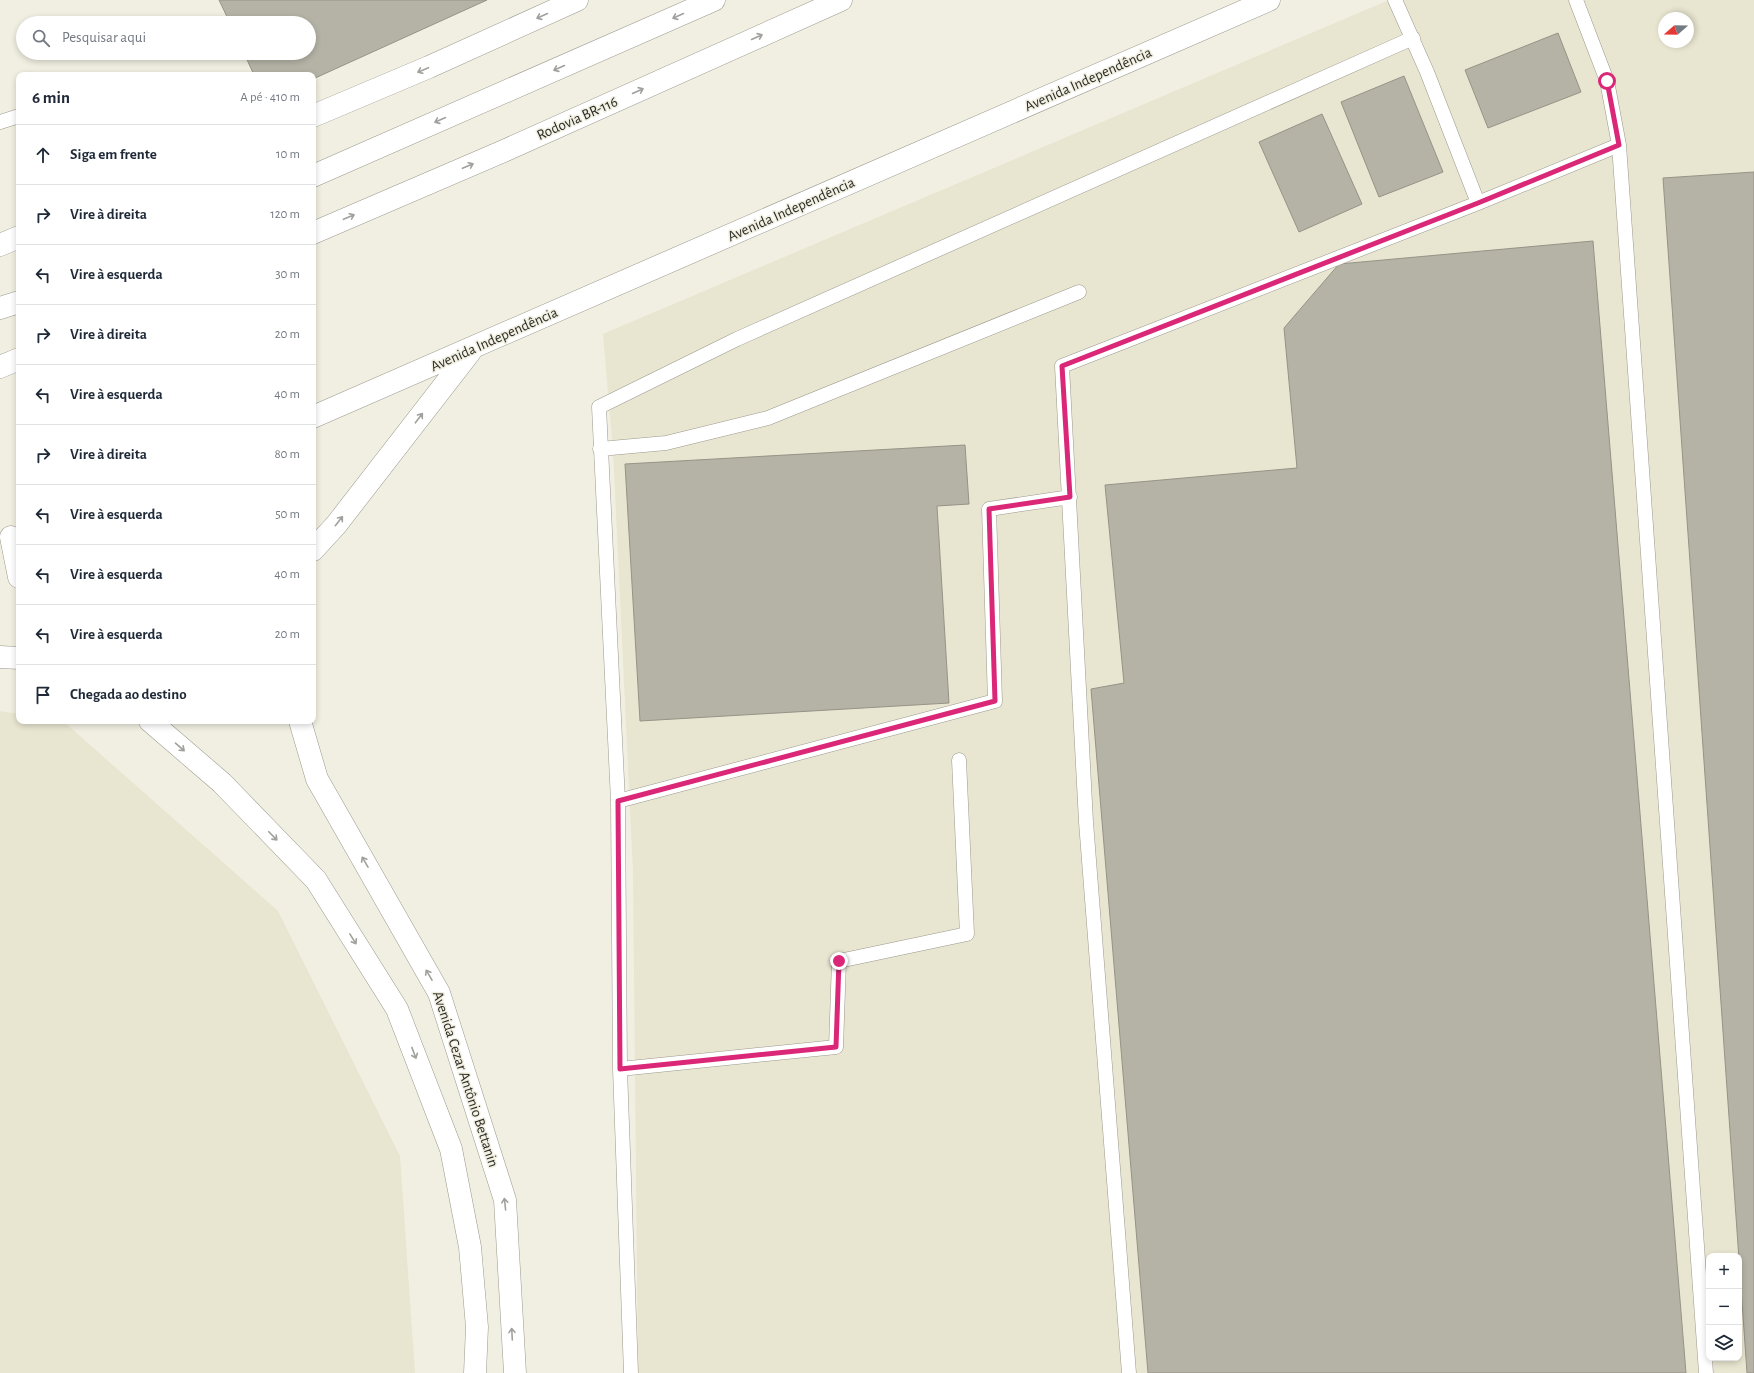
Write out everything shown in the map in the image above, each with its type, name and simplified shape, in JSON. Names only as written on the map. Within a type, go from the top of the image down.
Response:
[{"type":"main road","points":[[316,115],[429,67],[577,0]]},
{"type":"main road","points":[[316,175],[714,0]]},
{"type":"main road","name":"Rodovia BR-116","points":[[316,232],[506,150],[841,0]]},
{"type":"main road","name":"Avenida Independência","points":[[316,417],[1269,0]]},
{"type":"main road","points":[[0,245],[16,239]]},
{"type":"main road","points":[[0,308],[16,303]]},
{"type":"main road","points":[[316,547],[336,526],[471,350]]},
{"type":"main road","points":[[0,367],[16,360]]},
{"type":"main road","points":[[10,537],[16,563]]},
{"type":"main road","points":[[0,657],[16,658]]},
{"type":"main road","points":[[153,724],[222,783],[316,880],[397,1009],[451,1149],[470,1247],[477,1327],[475,1373]]},
{"type":"main road","name":"Avenida Cezar Antônio Bettanin","points":[[301,724],[317,779],[439,993],[505,1200],[514,1373]]},
{"type":"lane","points":[[1394,0],[1413,38],[1478,203]]},
{"type":"lane","points":[[1576,0],[1607,81],[1619,145],[1706,1373]]},
{"type":"lane","points":[[631,1373],[620,1069],[618,801],[599,407],[737,339],[1413,38]]},
{"type":"lane","points":[[0,122],[16,117]]},
{"type":"lane","points":[[1129,1373],[1086,822],[1062,366],[1478,203],[1619,145]]},
{"type":"lane","points":[[600,449],[666,443],[768,418],[1079,292]]},
{"type":"lane","points":[[618,801],[995,701],[989,509],[1070,497]]},
{"type":"lane","points":[[620,1069],[836,1047],[839,961],[967,934],[960,760]]},
{"type":"shaded area","points":[[1389,0],[1754,0],[1754,1373],[638,1373],[633,871],[613,450],[603,334]]},
{"type":"shaded area","points":[[0,711],[16,714],[16,724],[66,724],[278,911],[400,1156],[415,1373],[0,1373]]},
{"type":"building","points":[[219,0],[487,0],[316,78],[316,72],[253,72],[247,60],[316,60],[316,16],[227,16]]},
{"type":"building","points":[[1558,33],[1581,92],[1488,128],[1465,70]]},
{"type":"building","points":[[1404,76],[1443,172],[1379,197],[1341,102]]},
{"type":"building","points":[[1322,114],[1362,204],[1299,232],[1259,142]]},
{"type":"building","points":[[1754,172],[1754,1373],[1747,1373],[1742,1302],[1742,1253],[1739,1253],[1663,178]]},
{"type":"building","points":[[1593,241],[1686,1373],[1148,1373],[1091,689],[1124,683],[1105,485],[1297,468],[1284,328],[1339,264]]},
{"type":"building","points":[[965,445],[969,504],[937,506],[949,703],[640,721],[625,464]]},
{"type":"route","points":[[839,961],[836,1047],[620,1069],[618,801],[995,701],[989,509],[1070,497],[1062,366],[1478,203],[1619,145],[1607,81]]}]
